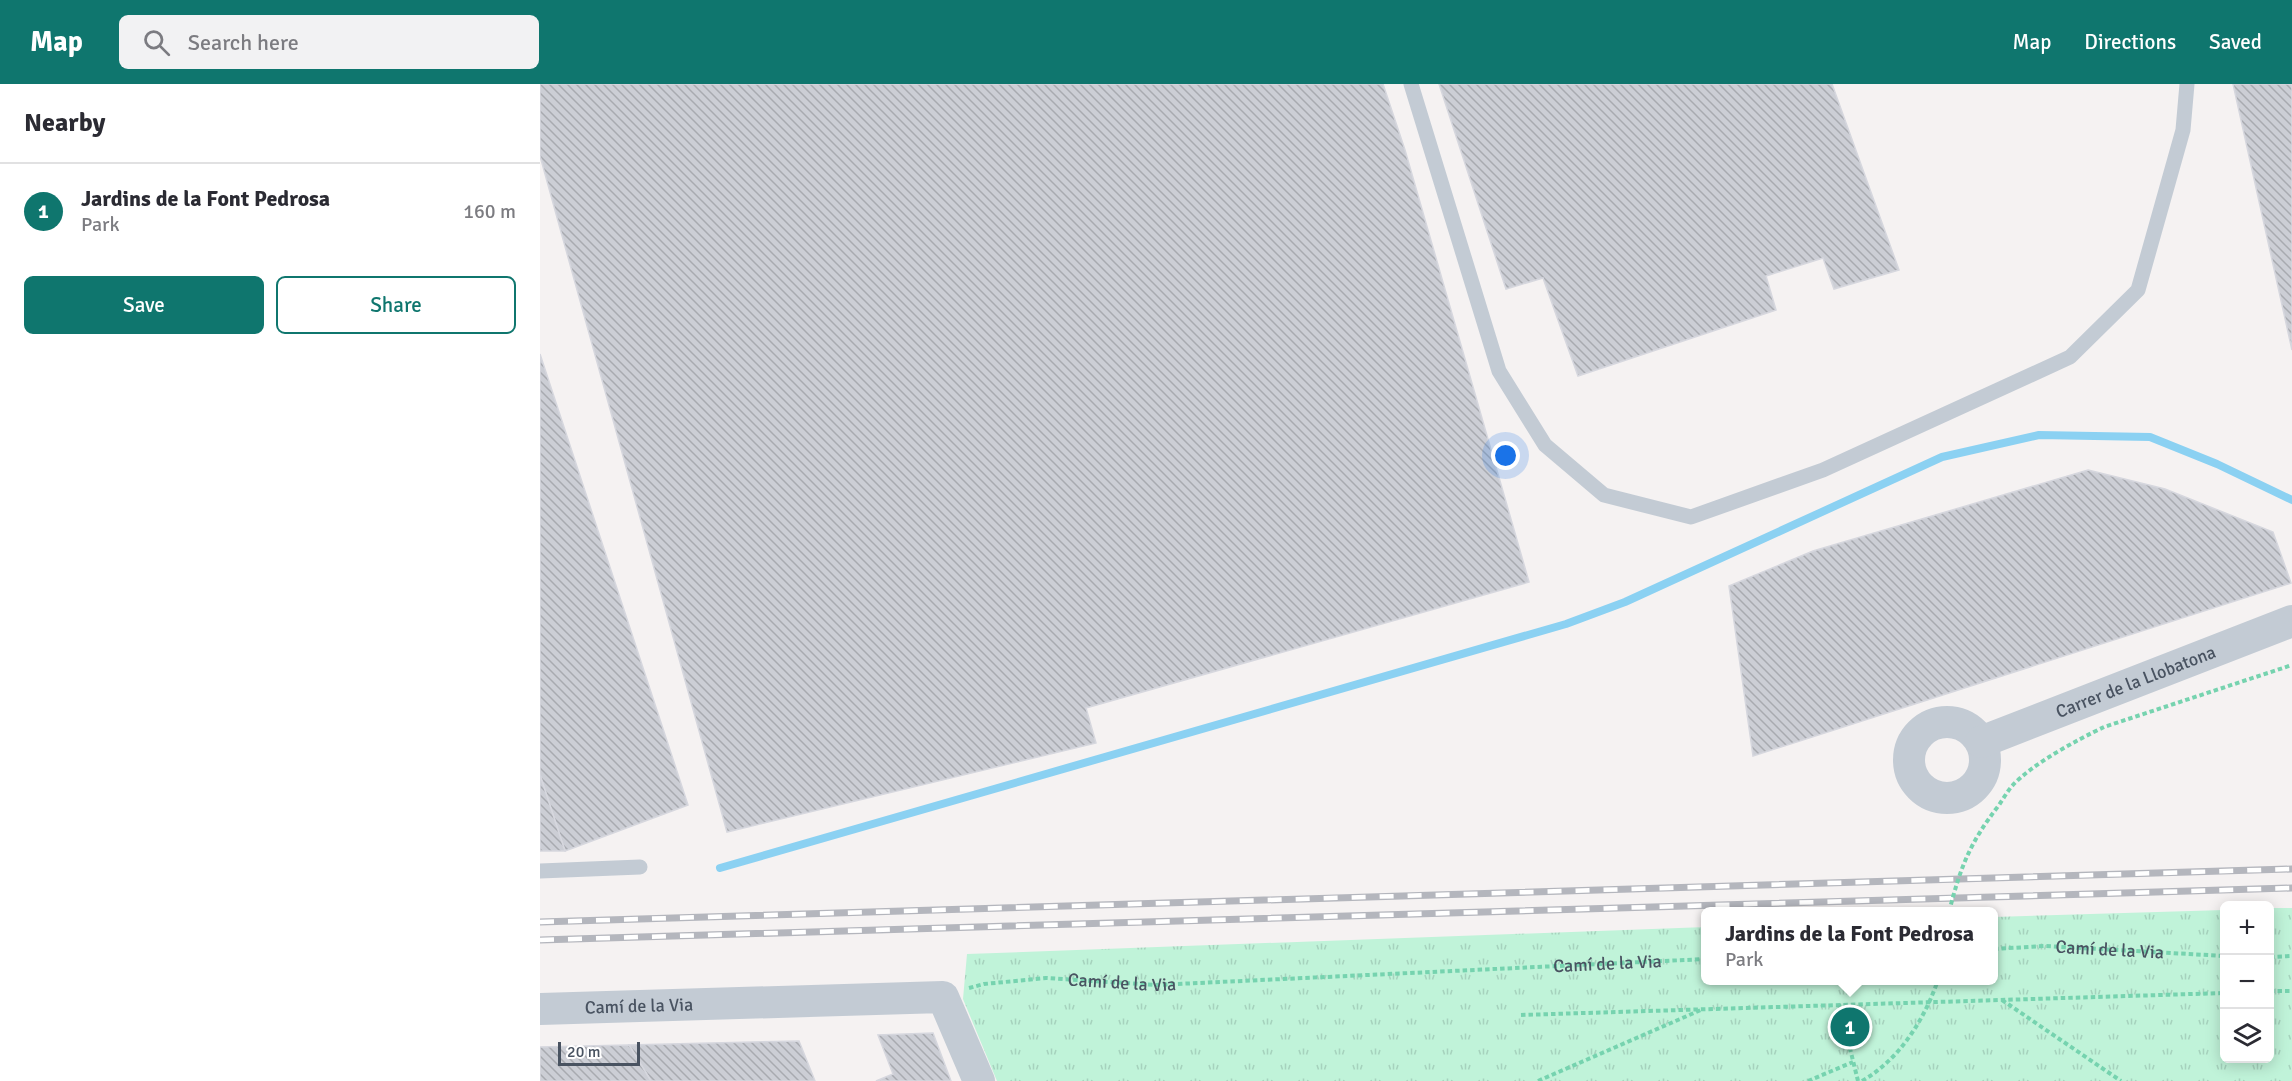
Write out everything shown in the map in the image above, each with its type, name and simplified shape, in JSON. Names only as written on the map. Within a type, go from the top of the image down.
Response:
[{"type":"street","name":"Carrer de la Llobatona","points":[[1981,742],[2292,621]]},
{"type":"street","name":"Camí de la Via","points":[[540,1009],[943,997]]},
{"type":"street","points":[[943,997],[979,1081]]},
{"type":"lane","points":[[1411,84],[1499,371],[1545,445],[1604,495],[1691,517],[1823,470],[2070,357],[2138,290],[2183,130],[2187,84]]},
{"type":"lane","points":[[540,871],[640,867]]},
{"type":"path","points":[[1950,907],[1968,850],[1983,826],[2013,785],[2057,752],[2104,727],[2292,665]]},
{"type":"path","name":"Camí de la Via","points":[[1998,949],[2045,946],[2220,956]]},
{"type":"path","points":[[2274,957],[2292,956]]},
{"type":"path","name":"Camí de la Via","points":[[943,997],[984,984],[1046,978],[1156,985],[1701,959]]},
{"type":"path","points":[[1839,1004],[1860,1081],[1885,1064],[1904,1046],[1932,999],[1937,985]]},
{"type":"path","points":[[2274,991],[2292,991]]},
{"type":"path","points":[[1521,1015],[2220,993]]},
{"type":"path","points":[[2001,1000],[2121,1081]]},
{"type":"path","points":[[1538,1081],[1705,1008]]},
{"type":"path","points":[[1808,1081],[1853,1062]]},
{"type":"green space","points":[[2274,908],[2292,908],[2292,1081],[997,1081],[963,999],[967,954],[1701,927],[1701,985],[1998,985],[1998,917],[2220,910],[2220,1063],[2274,1063]]},
{"type":"building","points":[[540,84],[1383,84],[1405,150],[1529,582],[1086,708],[1096,743],[727,832],[540,156]]},
{"type":"building","points":[[1439,84],[1832,84],[1899,270],[1834,289],[1823,258],[1766,276],[1776,310],[1578,376],[1543,278],[1506,289]]},
{"type":"building","points":[[2233,84],[2292,84],[2292,350]]},
{"type":"building","points":[[540,354],[688,805],[565,851],[540,775]]},
{"type":"building","points":[[2088,470],[2165,489],[2273,532],[2291,583],[1753,756],[1729,586],[1813,551]]},
{"type":"building","points":[[540,775],[565,851],[540,851]]},
{"type":"building","points":[[933,1033],[951,1081],[876,1081],[893,1074],[878,1035]]},
{"type":"building","points":[[799,1041],[815,1081],[651,1081],[629,1045]]},
{"type":"building","points":[[629,1045],[651,1081],[540,1081],[540,1047]]},
{"type":"waterway","points":[[720,868],[1566,624],[1625,602],[1942,457],[2039,435],[2150,437],[2217,464],[2292,500]]},
{"type":"railway","points":[[540,922],[2292,869]]},
{"type":"railway","points":[[540,940],[2292,888]]},
{"type":"place","name":"Jardins de la Font Pedrosa","points":[[1850,1027]]}]
